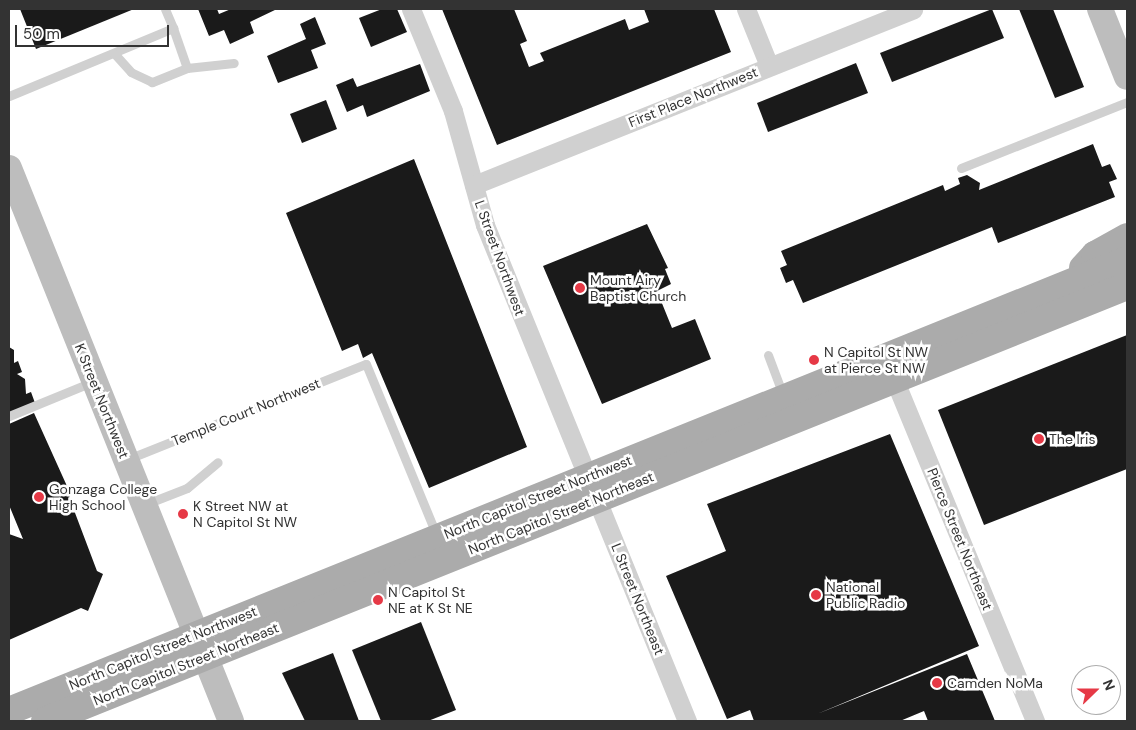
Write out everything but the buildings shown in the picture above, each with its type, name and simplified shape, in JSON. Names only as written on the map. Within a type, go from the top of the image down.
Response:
[{"type":"main road","points":[[1100,9],[1127,77]]},
{"type":"main road","name":"K Street Northwest","points":[[9,168],[231,721]]},
{"type":"main road","points":[[1073,294],[1095,255],[1127,237]]},
{"type":"main road","points":[[1073,294],[1127,260]]},
{"type":"main road","points":[[1073,294],[1127,286]]},
{"type":"main road","points":[[1073,294],[1127,303]]},
{"type":"main road","name":"North Capitol Street Northwest","points":[[9,711],[201,645],[437,537],[592,488],[784,398],[890,368],[1073,294]]},
{"type":"main road","name":"North Capitol Street Northeast","points":[[44,721],[201,645],[890,368]]},
{"type":"street","name":"L Street Northwest","points":[[411,9],[453,111],[485,226],[592,488]]},
{"type":"street","points":[[746,9],[769,66]]},
{"type":"street","name":"First Place Northwest","points":[[474,185],[913,9]]},
{"type":"street","name":"Pierce Street Northeast","points":[[890,368],[1035,721]]},
{"type":"street","name":"L Street Northeast","points":[[592,488],[687,721]]},
{"type":"lane","points":[[166,9],[187,68]]},
{"type":"lane","points":[[9,96],[173,28]]},
{"type":"lane","points":[[114,53],[131,72],[152,82],[187,68],[234,63]]},
{"type":"lane","points":[[961,168],[1127,102]]},
{"type":"lane","points":[[768,356],[784,398]]},
{"type":"lane","name":"Temple Court Northwest","points":[[126,460],[366,364],[437,537]]},
{"type":"lane","points":[[9,416],[94,381]]},
{"type":"lane","points":[[144,505],[187,488],[218,462]]},
{"type":"place","name":"Mount Airy Baptist Church","points":[[580,288]]},
{"type":"place","name":"N Capitol St NW at Pierce St NW","points":[[814,360]]},
{"type":"place","name":"The Iris","points":[[1039,439]]},
{"type":"place","name":"Gonzaga College High School","points":[[39,497]]},
{"type":"place","name":"K Street NW at N Capitol St NW","points":[[183,514]]},
{"type":"place","name":"National Public Radio","points":[[816,595]]},
{"type":"place","name":"N Capitol St NE at K St NE","points":[[378,600]]},
{"type":"place","name":"Camden NoMa","points":[[937,683]]}]
